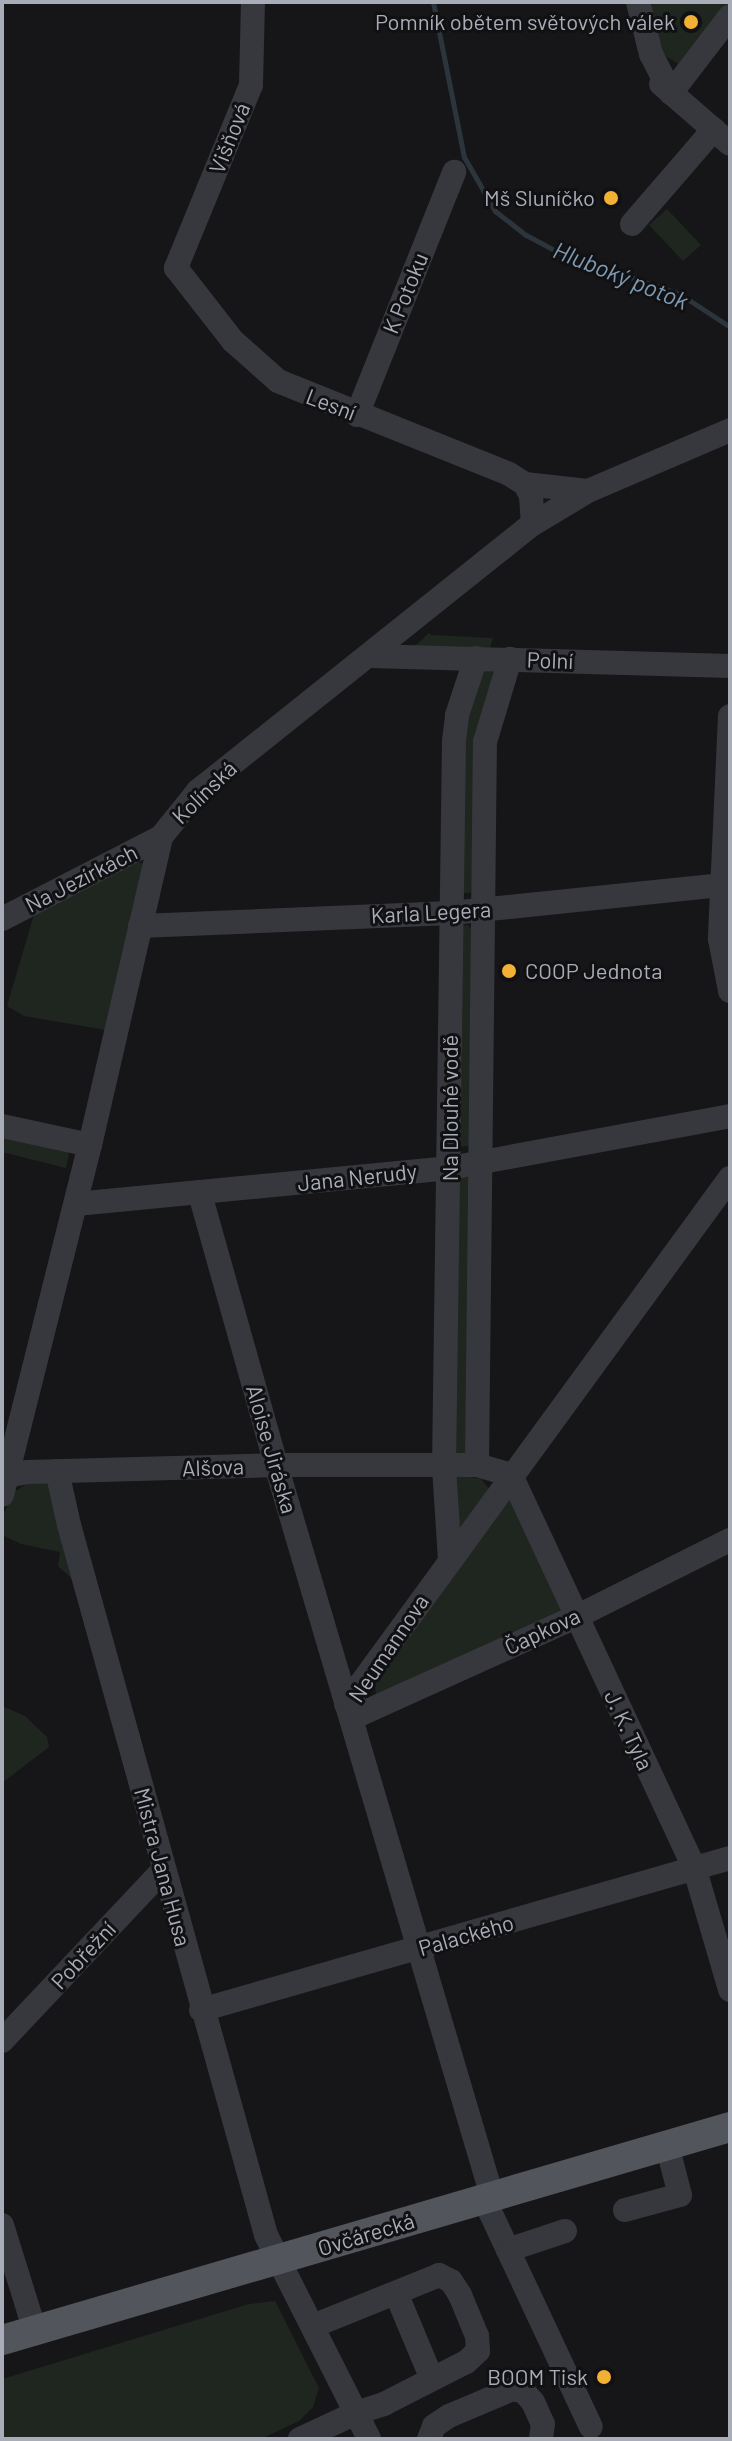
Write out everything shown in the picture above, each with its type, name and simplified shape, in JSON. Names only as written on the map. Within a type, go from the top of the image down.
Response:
[{"type":"main road","name":"Ovčárecká","points":[[2,2340],[730,2127]]},
{"type":"street","name":"Višňová","points":[[176,268],[251,85],[253,2]]},
{"type":"street","points":[[638,2],[651,54],[671,93]]},
{"type":"street","points":[[671,93],[730,16]]},
{"type":"street","points":[[632,224],[722,136],[647,72]]},
{"type":"street","name":"K Potoku","points":[[357,415],[454,172]]},
{"type":"street","name":"Lesní","points":[[176,268],[233,341],[278,381],[509,474],[525,484],[588,491]]},
{"type":"street","name":"Kolínská","points":[[5,1483],[76,1204],[161,837],[198,791],[533,524],[588,491],[730,430]]},
{"type":"street","points":[[525,484],[531,496],[533,524]]},
{"type":"street","name":"Polní","points":[[370,656],[730,666]]},
{"type":"street","name":"Na Dlouhé vodě","points":[[450,1560],[444,1467],[454,741],[457,715],[476,658]]},
{"type":"street","name":"Na Dlouhé vodě","points":[[477,1465],[485,742],[510,659]]},
{"type":"street","points":[[730,716],[721,885],[721,959],[730,990]]},
{"type":"street","name":"Na Jezírkách","points":[[2,919],[161,837]]},
{"type":"street","name":"Karla Legera","points":[[140,926],[451,913],[721,885]]},
{"type":"street","name":"Jana Nerudy","points":[[76,1204],[450,1168],[730,1116]]},
{"type":"street","points":[[2,1126],[90,1145]]},
{"type":"street","name":"Neumannova","points":[[591,2427],[508,2250],[488,2198],[349,1711],[450,1560],[730,1178]]},
{"type":"street","name":"Aloise Jiráska","points":[[200,1194],[349,1711]]},
{"type":"street","name":"Alšova","points":[[5,1483],[28,1472],[276,1465],[477,1465],[511,1475]]},
{"type":"street","name":"Mistra Jana Husa","points":[[57,1471],[201,2010],[266,2235],[369,2439]]},
{"type":"street","name":"J. K. Tyla","points":[[511,1475],[695,1870],[730,1990]]},
{"type":"street","name":"Čapkova","points":[[349,1711],[576,1617],[730,1540]]},
{"type":"street","name":"Palackého","points":[[201,2010],[730,1858]]},
{"type":"street","name":"Pobřežní","points":[[2,2041],[164,1869]]},
{"type":"street","points":[[625,2210],[680,2195],[667,2145]]},
{"type":"street","points":[[2,2225],[35,2331]]},
{"type":"street","points":[[508,2250],[565,2231]]},
{"type":"street","points":[[300,2439],[356,2413],[384,2404],[478,2351],[470,2319],[451,2281],[439,2275],[313,2326]]},
{"type":"street","points":[[396,2293],[432,2379]]},
{"type":"street","points":[[429,2439],[434,2426],[449,2416],[513,2389],[524,2392],[533,2402],[543,2424],[541,2439]]},
{"type":"shaded area","points":[[644,2],[730,2],[730,8],[680,65],[659,52]]},
{"type":"shaded area","points":[[667,209],[701,245],[683,261],[649,225]]},
{"type":"shaded area","points":[[429,633],[493,638],[490,648],[414,647]]},
{"type":"shaded area","points":[[480,669],[497,672],[471,893],[463,893],[461,720]]},
{"type":"shaded area","points":[[130,861],[142,863],[145,874],[106,1030],[24,1016],[7,1006],[35,911]]},
{"type":"shaded area","points":[[468,925],[472,930],[469,1146],[455,1147],[456,1070],[462,1069],[462,1053],[457,1052],[460,926]]},
{"type":"shaded area","points":[[2,1130],[66,1148],[69,1154],[66,1168],[2,1152]]},
{"type":"shaded area","points":[[469,1174],[469,1455],[453,1455],[456,1178]]},
{"type":"shaded area","points":[[462,1475],[481,1479],[490,1490],[462,1527],[457,1527],[455,1477]]},
{"type":"shaded area","points":[[33,1480],[48,1482],[75,1576],[71,1578],[58,1566],[60,1552],[21,1544],[2,1535],[2,1517],[14,1492]]},
{"type":"shaded area","points":[[511,1499],[564,1604],[562,1615],[380,1698],[376,1694],[374,1679]]},
{"type":"shaded area","points":[[2,1706],[25,1716],[47,1737],[49,1747],[2,1783]]},
{"type":"shaded area","points":[[275,2301],[319,2388],[313,2407],[299,2421],[261,2439],[2,2439],[2,2379],[249,2304]]},
{"type":"waterway","name":"Hluboký potok","points":[[433,2],[464,157],[495,211],[526,235],[560,253],[680,294],[730,327]]},
{"type":"place","name":"Pomník obětem světových válek","points":[[691,22]]},
{"type":"place","name":"Mš Sluníčko","points":[[611,198]]},
{"type":"place","name":"COOP Jednota","points":[[509,971]]},
{"type":"place","name":"BOOM Tisk","points":[[604,2377]]}]
